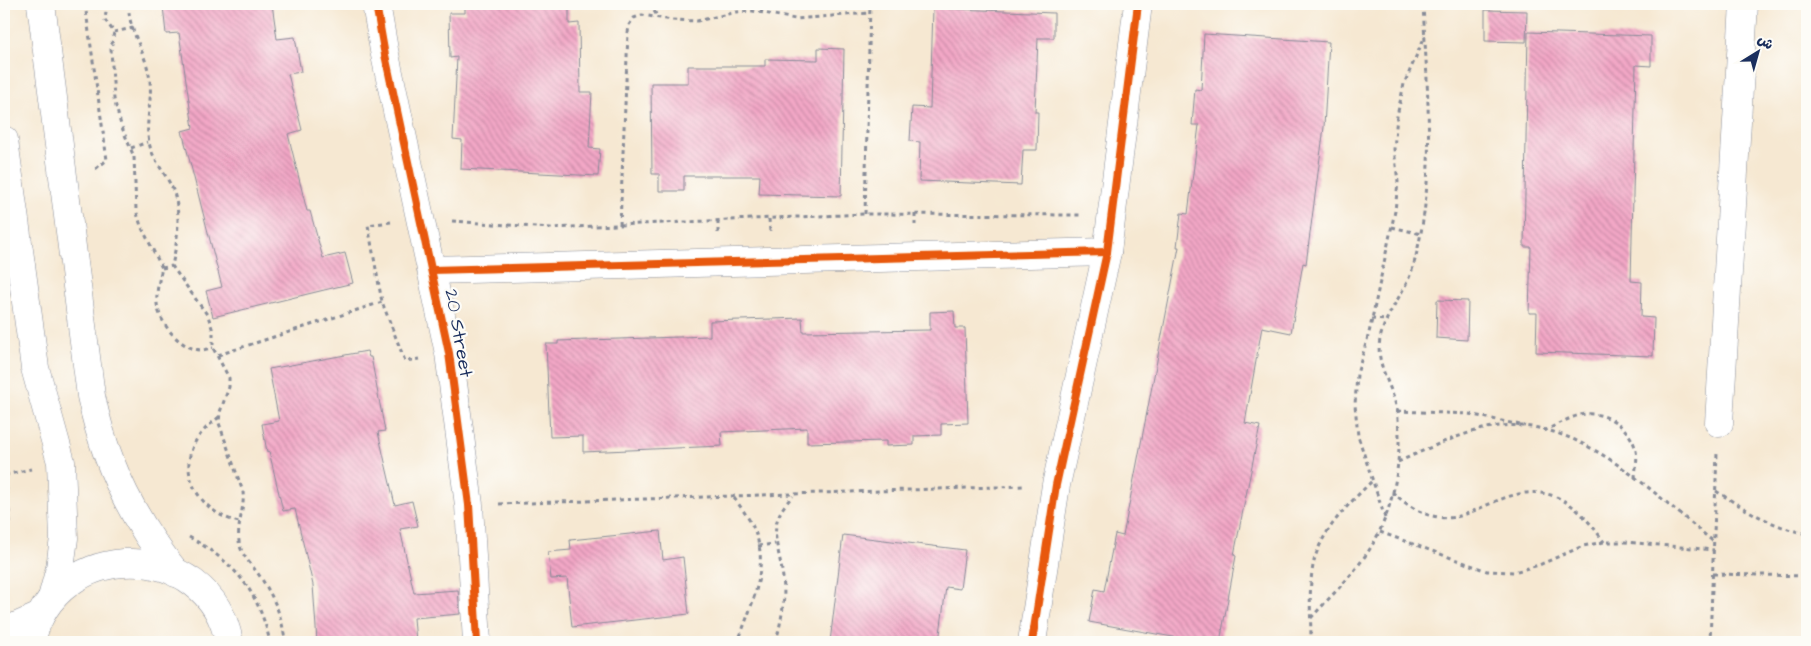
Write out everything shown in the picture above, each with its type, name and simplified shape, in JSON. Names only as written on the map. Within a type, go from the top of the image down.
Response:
[{"type":"street","points":[[41,4],[91,396],[97,424],[116,480],[143,530],[176,573],[208,599],[220,616],[229,642]]},
{"type":"street","name":"20 Street","points":[[376,4],[419,219],[432,270],[449,353],[469,505],[477,642]]},
{"type":"street","points":[[1032,642],[1056,485],[1107,252],[1138,4]]},
{"type":"street","points":[[1719,423],[1744,4]]},
{"type":"street","points":[[4,140],[14,225],[35,368],[61,462],[64,538],[60,568],[31,642]]},
{"type":"street","points":[[432,270],[1107,252]]},
{"type":"street","points":[[4,632],[46,607],[75,579],[88,571],[109,564],[132,562],[154,565],[176,573]]},
{"type":"path","points":[[107,4],[106,20],[114,32],[112,49],[114,99],[121,125],[131,148],[135,166],[136,210],[141,226],[162,268],[157,302],[163,321],[179,340],[201,350],[213,348]]},
{"type":"path","points":[[129,4],[133,28],[148,69],[151,89],[147,126],[148,142],[154,157],[173,190],[178,211],[172,266],[208,316],[213,331],[213,348],[226,369],[229,387],[219,417],[244,502],[239,522],[240,546],[268,588],[280,613],[285,642]]},
{"type":"path","points":[[650,4],[658,17]]},
{"type":"path","points":[[761,12],[765,4]]},
{"type":"path","points":[[865,214],[870,4]]},
{"type":"path","points":[[1311,618],[1363,558],[1380,532],[1385,520],[1398,462],[1397,411],[1392,391],[1380,364],[1380,336],[1412,269],[1421,234],[1428,122],[1423,4]]},
{"type":"path","points":[[620,225],[629,24],[634,18],[642,15],[697,21],[737,12],[761,12],[795,19],[870,13]]},
{"type":"path","points":[[114,32],[133,28]]},
{"type":"path","points":[[1385,520],[1358,436],[1355,405],[1358,374],[1392,227],[1398,182],[1394,149],[1396,116],[1404,84],[1425,36]]},
{"type":"path","points":[[131,148],[148,142]]},
{"type":"path","points":[[449,353],[405,361],[382,302],[368,224],[419,219],[550,228],[865,214],[1113,215]]},
{"type":"path","points":[[1392,227],[1421,234]]},
{"type":"path","points":[[162,268],[172,266]]},
{"type":"path","points":[[218,355],[382,302]]},
{"type":"path","points":[[1371,319],[1388,320]]},
{"type":"path","points":[[1397,411],[1469,414],[1573,438],[1610,459],[1714,542]]},
{"type":"path","points":[[1544,431],[1580,415],[1599,415],[1616,422],[1629,434],[1636,452],[1635,479]]},
{"type":"path","points":[[219,417],[199,435],[192,447],[189,474],[193,488],[207,507],[228,520],[239,522]]},
{"type":"path","points":[[1710,642],[1719,423]]},
{"type":"path","points":[[1398,462],[1448,440],[1488,428],[1531,427]]},
{"type":"path","points":[[4,462],[10,522]]},
{"type":"path","points":[[1311,642],[1314,561],[1325,534],[1343,511],[1372,481]]},
{"type":"path","points":[[469,505],[793,496],[1056,485]]},
{"type":"path","points":[[1716,491],[1760,518],[1785,529],[1807,534]]},
{"type":"path","points":[[1392,492],[1412,509],[1439,518],[1466,516],[1512,494],[1534,492],[1557,497],[1577,508],[1604,542]]},
{"type":"path","points":[[776,642],[783,613],[783,578],[775,544],[774,526],[781,508],[793,496]]},
{"type":"path","points":[[734,497],[752,525],[758,546],[760,568],[758,590],[738,642]]},
{"type":"path","points":[[1380,532],[1486,571],[1514,572],[1539,565],[1583,546],[1604,542],[1625,542],[1714,550]]},
{"type":"path","points":[[758,546],[775,544]]},
{"type":"path","points":[[1713,574],[1807,576]]},
{"type":"building","points":[[179,4],[272,4],[277,39],[295,37],[301,72],[288,74],[302,130],[288,134],[307,211],[310,211],[323,258],[345,253],[353,283],[213,317],[206,291],[222,287],[182,131],[193,128],[179,33],[166,34],[163,6]]},
{"type":"building","points":[[465,4],[569,4],[569,24],[579,23],[580,92],[592,92],[589,148],[600,149],[598,176],[461,169],[462,140],[453,139],[457,57],[450,58],[449,13],[465,13]]},
{"type":"building","points":[[933,8],[1054,13],[1054,38],[1038,38],[1035,112],[1038,112],[1037,150],[1023,150],[1021,185],[919,181],[920,142],[910,141],[912,107],[930,108]]},
{"type":"building","points":[[1485,10],[1527,11],[1526,42],[1485,41]]},
{"type":"building","points":[[1528,32],[1651,36],[1651,66],[1636,65],[1631,281],[1642,282],[1641,317],[1654,318],[1653,356],[1536,352],[1537,313],[1529,313],[1531,247],[1524,247]]},
{"type":"building","points":[[1204,34],[1329,42],[1324,127],[1306,264],[1303,263],[1291,333],[1262,327],[1245,423],[1260,426],[1234,555],[1236,556],[1220,642],[1201,642],[1089,622],[1095,589],[1104,591],[1115,534],[1123,536],[1179,247],[1177,247],[1181,213],[1188,214],[1199,125],[1192,125],[1195,89],[1201,90]]},
{"type":"building","points":[[818,48],[844,49],[841,196],[759,194],[760,176],[684,176],[684,191],[659,191],[659,174],[652,174],[651,83],[688,83],[688,66],[765,66],[765,59],[818,60]]},
{"type":"building","points":[[1437,300],[1468,301],[1467,340],[1436,338]]},
{"type":"building","points":[[954,311],[955,328],[965,328],[968,423],[941,424],[941,435],[914,436],[914,445],[886,446],[886,441],[807,443],[807,428],[721,432],[722,446],[583,452],[583,436],[550,437],[546,344],[558,344],[558,341],[710,336],[710,321],[802,318],[803,332],[930,330],[930,312]]},
{"type":"building","points":[[367,351],[369,357],[371,357],[385,431],[378,432],[395,505],[412,501],[418,526],[400,529],[414,593],[458,590],[460,614],[414,618],[416,642],[317,642],[313,585],[295,509],[283,511],[269,451],[267,452],[262,424],[279,421],[269,369]]},
{"type":"building","points":[[660,531],[663,560],[683,557],[689,614],[572,627],[567,578],[551,579],[548,552],[571,550],[570,540]]},
{"type":"building","points":[[843,535],[965,550],[960,589],[946,587],[939,642],[830,642]]},
{"type":"cycle path","points":[[376,4],[384,50],[449,353],[469,505],[477,642]]},
{"type":"cycle path","points":[[1032,642],[1056,485],[1107,252],[1138,4]]},
{"type":"cycle path","points":[[432,270],[1107,252]]}]
